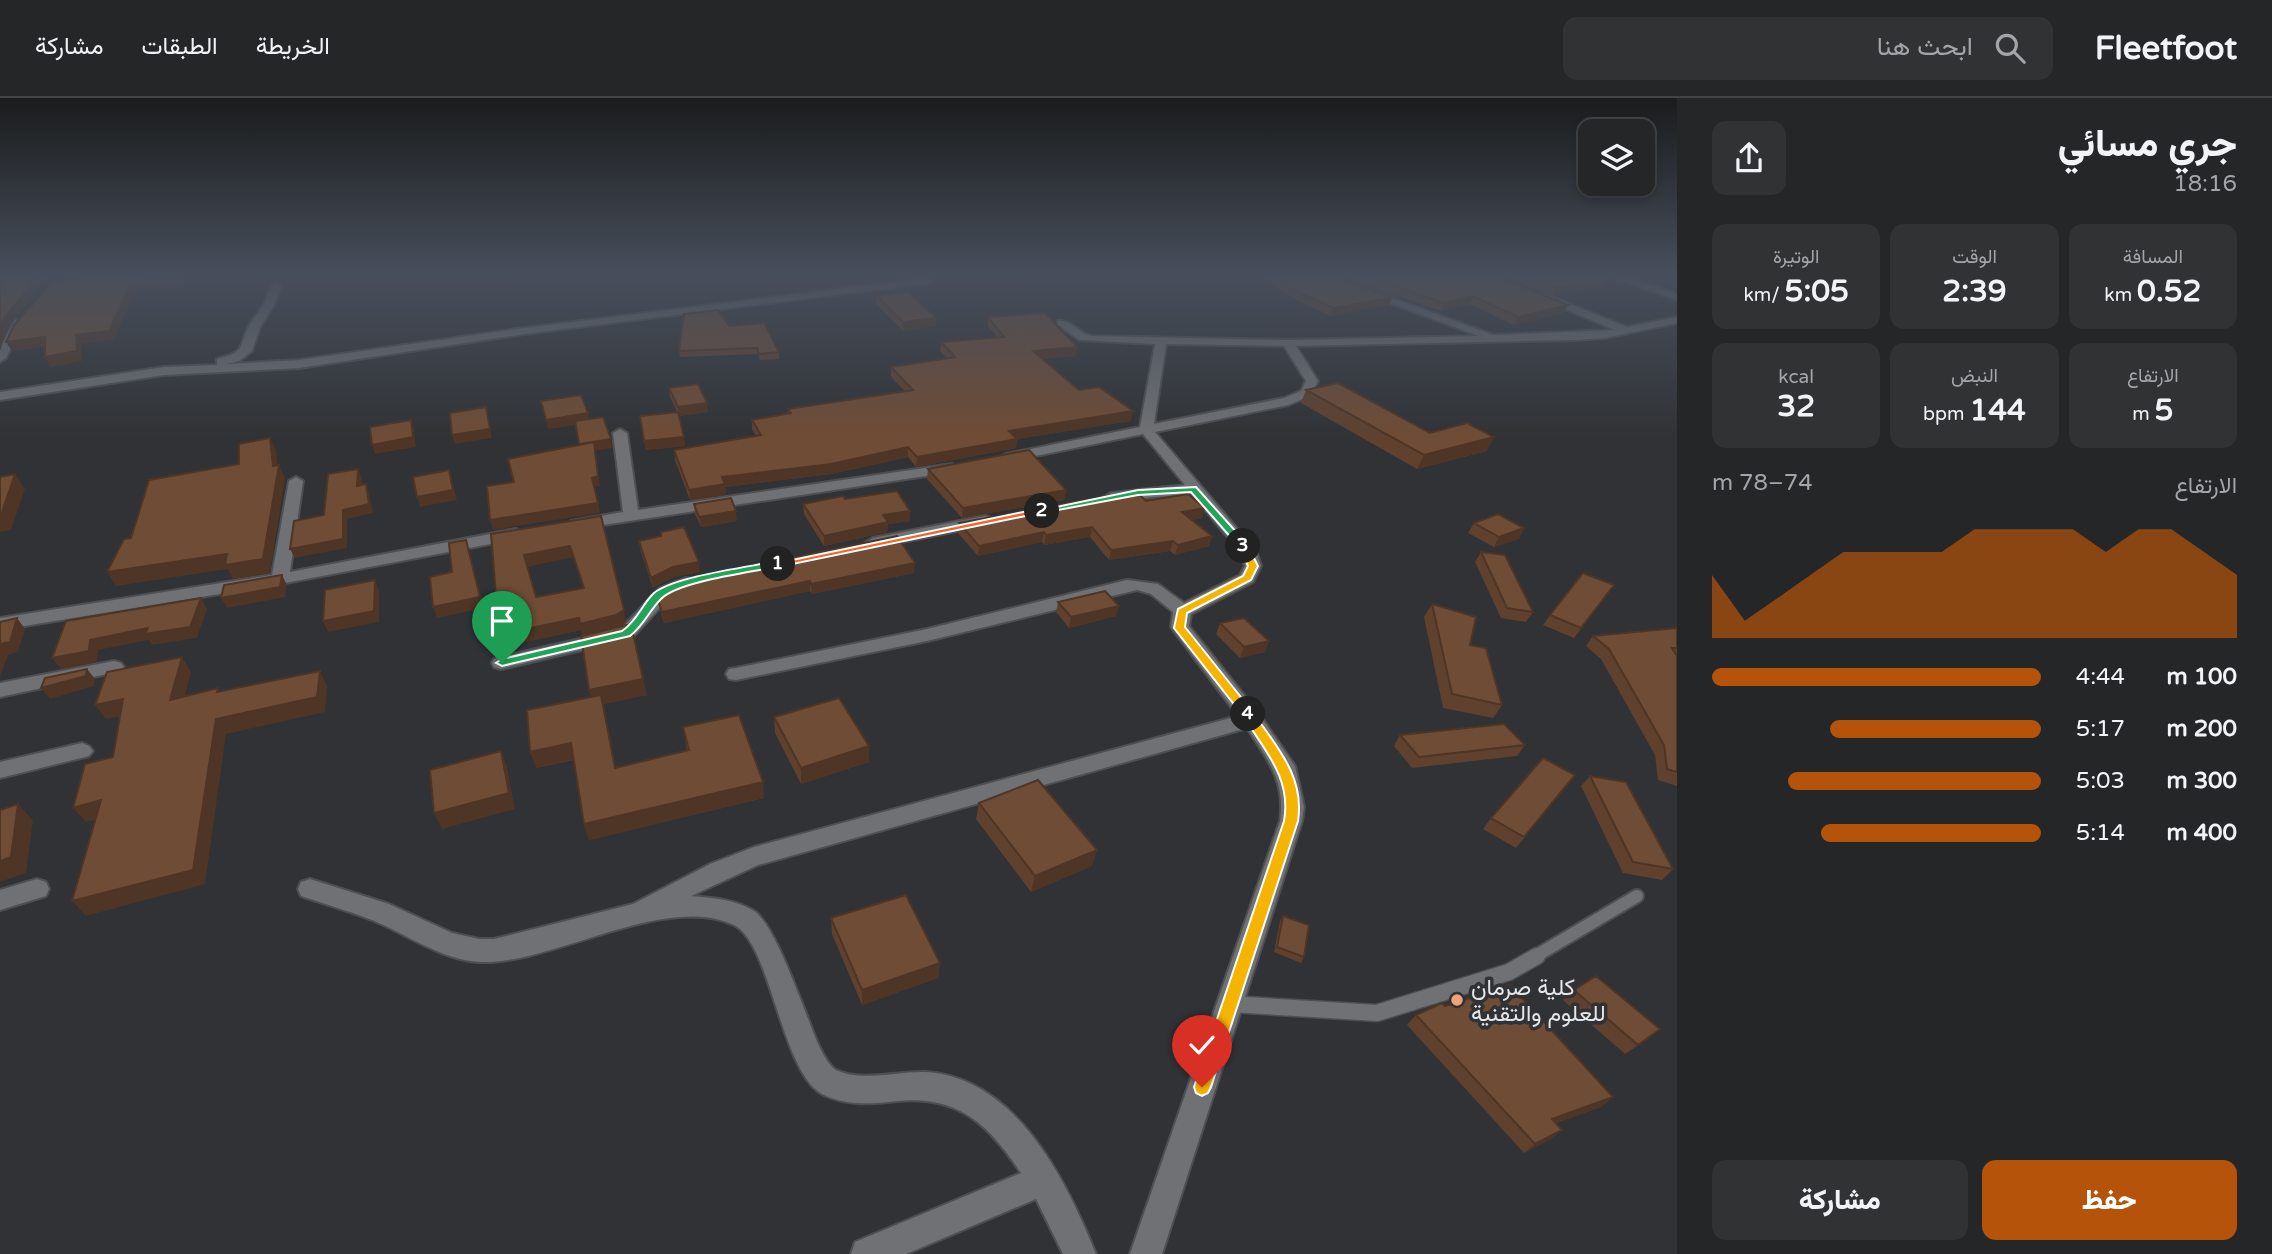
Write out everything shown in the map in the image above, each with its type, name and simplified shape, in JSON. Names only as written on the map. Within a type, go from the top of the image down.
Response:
[{"type":"street","points":[[0,359],[16,331]]},
{"type":"street","points":[[200,368],[235,358],[248,349],[253,331]]},
{"type":"street","points":[[0,396],[164,371],[299,364],[524,331]]},
{"type":"street","points":[[1072,331],[1080,337],[1091,339],[1288,344],[1574,337],[1618,331]]},
{"type":"street","points":[[1474,331],[1496,339]]},
{"type":"street","points":[[1161,341],[1146,430],[1248,551],[1253,566],[1247,578],[1182,611]]},
{"type":"street","points":[[996,460],[1288,401],[1306,393],[1312,381],[1288,344]]},
{"type":"street","points":[[620,433],[631,516]]},
{"type":"street","points":[[566,525],[970,465]]},
{"type":"street","points":[[280,579],[296,481]]},
{"type":"street","points":[[1097,500],[1138,493],[1193,489]]},
{"type":"street","points":[[854,547],[1002,518]]},
{"type":"street","points":[[0,624],[280,579],[527,532]]},
{"type":"street","points":[[502,663],[626,634],[638,625],[658,595],[681,584],[708,578]]},
{"type":"street","points":[[736,674],[926,635],[1127,585],[1144,583],[1158,589],[1182,611]]},
{"type":"street","points":[[1146,1254],[1291,821],[1293,807],[1287,772],[1252,719],[1180,628],[1182,611]]},
{"type":"street","points":[[0,690],[114,667]]},
{"type":"street","points":[[629,915],[718,871],[754,857],[1252,719]]},
{"type":"street","points":[[0,770],[82,751]]},
{"type":"street","points":[[0,900],[37,889]]},
{"type":"street","points":[[310,890],[381,913],[466,950],[493,950],[629,915],[698,906],[728,910],[749,920],[766,951],[807,1052],[823,1079],[845,1087],[875,1088],[922,1084],[958,1093],[992,1112],[1014,1133],[1043,1180],[1080,1254]]},
{"type":"street","points":[[867,1254],[1043,1180]]},
{"type":"lane","points":[[1230,1004],[1377,1013],[1400,1007],[1509,972],[1637,896]]},
{"type":"building","points":[[11,331],[109,331],[76,335],[77,351],[45,357],[45,337],[6,342]]},
{"type":"building","points":[[682,331],[768,331],[779,352],[759,354],[757,348],[679,351]]},
{"type":"building","points":[[999,331],[1062,331],[1077,347],[1033,351],[1079,390],[1099,387],[1133,411],[1009,431],[1017,439],[917,457],[908,447],[831,464],[722,477],[725,484],[689,490],[674,450],[761,435],[752,420],[791,413],[788,409],[913,390],[891,367],[955,357],[941,342],[1004,337]]},
{"type":"building","points":[[1338,383],[1430,433],[1467,423],[1494,437],[1424,455],[1306,390]]},
{"type":"building","points":[[698,384],[707,403],[678,407],[669,388]]},
{"type":"building","points":[[581,395],[588,413],[546,420],[541,401]]},
{"type":"building","points":[[486,407],[490,429],[452,435],[450,413]]},
{"type":"building","points":[[678,412],[684,437],[644,441],[640,416]]},
{"type":"building","points":[[603,417],[611,439],[579,444],[575,421]]},
{"type":"building","points":[[411,420],[413,437],[372,445],[370,427]]},
{"type":"building","points":[[270,438],[273,466],[279,465],[263,559],[225,565],[227,554],[107,572],[124,539],[131,538],[149,480],[239,464],[239,444]]},
{"type":"building","points":[[594,442],[598,476],[592,478],[598,503],[490,520],[487,486],[514,482],[508,459]]},
{"type":"building","points":[[1029,450],[1066,490],[963,508],[928,469]]},
{"type":"building","points":[[358,469],[357,486],[366,484],[369,504],[343,510],[343,539],[290,549],[294,521],[324,515],[328,474]]},
{"type":"building","points":[[449,470],[453,490],[417,497],[413,477]]},
{"type":"building","points":[[15,474],[1,515],[0,515],[0,477]]},
{"type":"building","points":[[897,491],[910,511],[883,515],[888,522],[824,536],[803,504],[843,496],[845,499]]},
{"type":"building","points":[[1135,491],[1146,501],[1188,494],[1205,508],[1182,512],[1212,536],[1178,545],[1173,541],[1111,550],[1092,527],[1046,535],[1044,532],[979,546],[959,523]]},
{"type":"building","points":[[731,498],[736,511],[699,517],[694,504]]},
{"type":"building","points":[[1498,514],[1524,528],[1499,537],[1474,523]]},
{"type":"building","points":[[601,516],[624,610],[616,615],[580,624],[579,618],[512,632],[506,593],[496,595],[491,534]],"holes":[[[570,546],[584,588],[536,597],[524,555]]]},
{"type":"building","points":[[684,527],[699,562],[673,567],[651,578],[639,541]]},
{"type":"building","points":[[897,536],[915,563],[811,584],[810,581],[662,612],[658,600],[664,591],[685,580]]},
{"type":"building","points":[[466,540],[480,597],[433,607],[430,577],[452,572],[449,543]]},
{"type":"building","points":[[1481,552],[1505,555],[1533,612],[1507,608]]},
{"type":"building","points":[[1583,573],[1614,585],[1581,628],[1550,615]]},
{"type":"building","points":[[282,575],[280,587],[221,598],[224,585]]},
{"type":"building","points":[[375,580],[374,611],[323,621],[325,590]]},
{"type":"building","points":[[1105,591],[1119,606],[1071,617],[1058,602]]},
{"type":"building","points":[[201,598],[190,627],[145,634],[148,628],[90,640],[89,651],[52,658],[66,621]]},
{"type":"building","points":[[1432,604],[1476,617],[1470,645],[1486,648],[1502,705],[1452,694]]},
{"type":"building","points":[[17,618],[10,642],[0,644],[0,622]]},
{"type":"building","points":[[1244,618],[1269,641],[1244,647],[1220,623]]},
{"type":"building","points":[[631,624],[643,679],[589,690],[581,636]]},
{"type":"building","points":[[1677,628],[1677,648],[1672,648],[1677,656],[1677,772],[1667,769],[1664,745],[1609,649],[1593,636]]},
{"type":"building","points":[[182,657],[170,700],[218,688],[217,692],[320,671],[317,697],[216,719],[193,870],[72,901],[101,800],[73,808],[85,764],[113,757],[123,699],[95,705],[107,672]]},
{"type":"building","points":[[87,669],[86,676],[41,688],[45,678]]},
{"type":"building","points":[[601,695],[615,768],[689,750],[683,727],[739,715],[763,782],[584,824],[571,743],[530,752],[527,710]]},
{"type":"building","points":[[839,698],[869,746],[801,768],[774,717]]},
{"type":"building","points":[[1504,724],[1525,745],[1419,757],[1400,735]]},
{"type":"building","points":[[501,751],[509,793],[434,813],[430,770]]},
{"type":"building","points":[[1543,758],[1575,775],[1524,837],[1491,818]]},
{"type":"building","points":[[1590,776],[1626,782],[1673,869],[1633,862]]},
{"type":"building","points":[[1038,780],[1097,850],[1035,876],[979,803]]},
{"type":"building","points":[[18,804],[11,857],[0,861],[0,810]]},
{"type":"building","points":[[906,895],[940,963],[862,990],[831,918]]},
{"type":"building","points":[[1283,916],[1309,925],[1304,957],[1277,947]]},
{"type":"building","points":[[1596,976],[1660,1029],[1638,1045],[1574,990]]},
{"type":"building","points":[[1510,985],[1613,1097],[1552,1119],[1562,1130],[1535,1144],[1416,1015],[1442,1003],[1445,1006]]},
{"type":"place","name":"كلية صرمان للعلوم والتقنية","points":[[1457,1000]]},
{"type":"route","points":[[502,663],[626,634],[638,625],[658,595],[681,584],[920,533],[1138,493],[1193,489],[1248,551],[1253,566],[1247,578],[1182,611],[1180,628],[1252,719],[1287,772],[1293,807],[1291,821],[1202,1087]]}]
